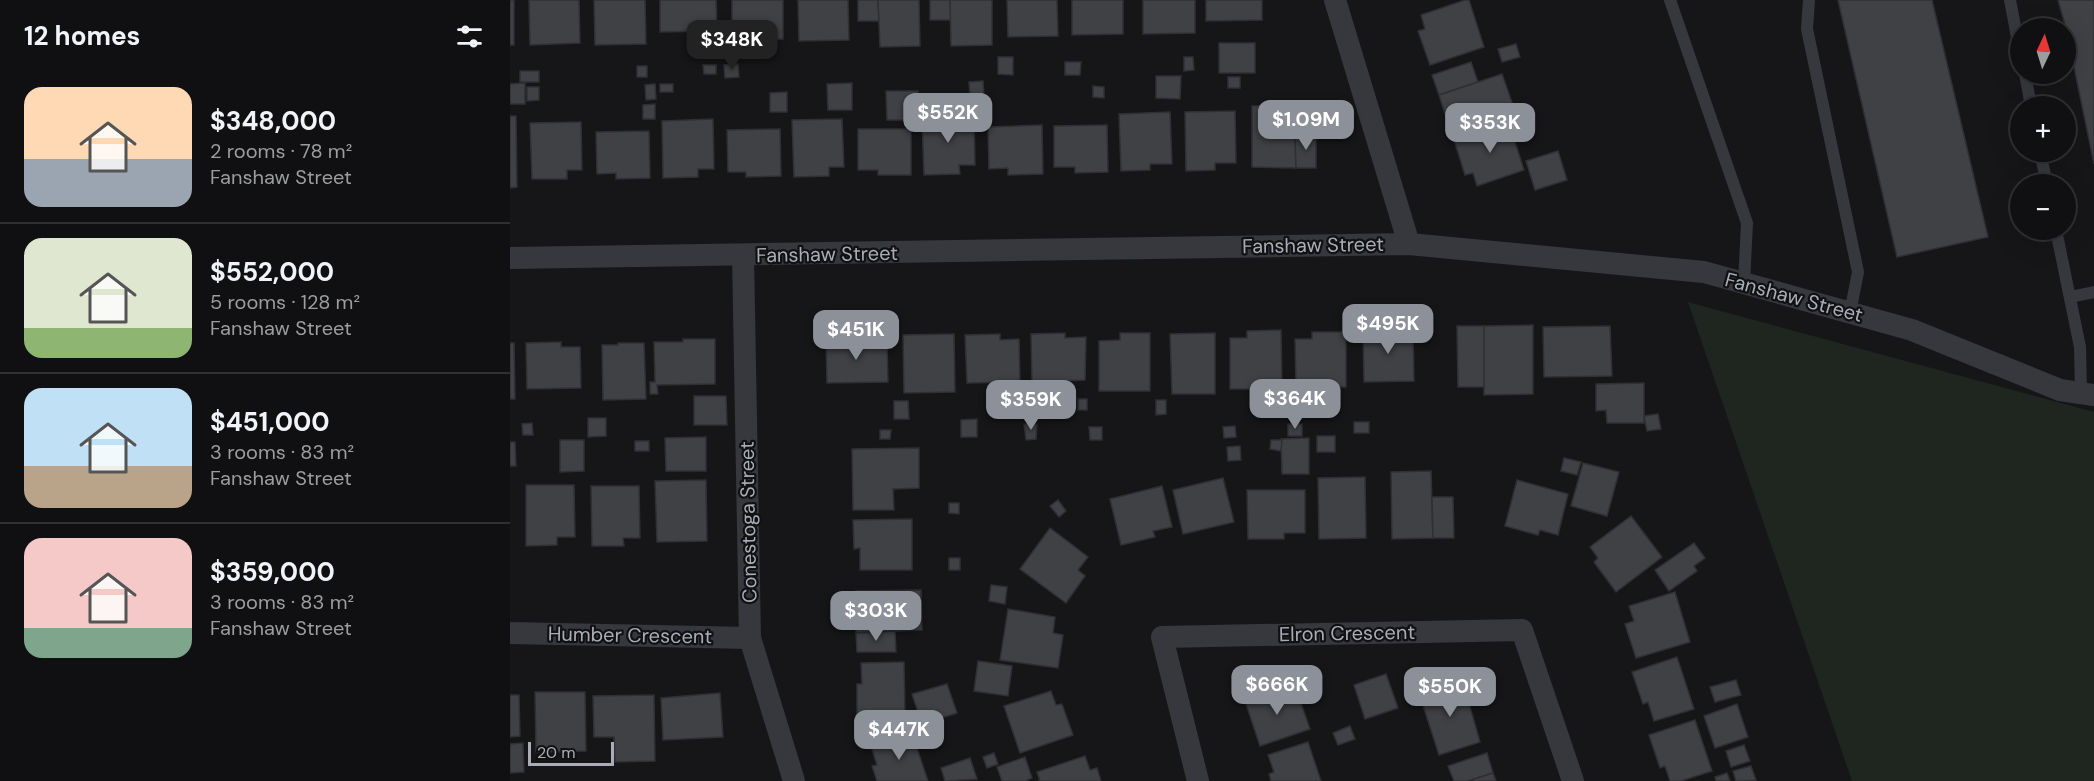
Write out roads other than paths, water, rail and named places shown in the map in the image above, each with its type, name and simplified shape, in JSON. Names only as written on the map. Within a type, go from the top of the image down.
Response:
[{"type":"street","points":[[1335,0],[1409,244]]},
{"type":"street","name":"Fanshaw Street","points":[[510,258],[1409,244],[1704,272],[1912,330],[2060,390],[2087,394]]},
{"type":"street","name":"Conestoga Street","points":[[744,255],[750,638],[794,781]]},
{"type":"street","name":"Elron Crescent","points":[[1198,781],[1162,637],[1522,630],[1573,781]]},
{"type":"street","name":"Humber Crescent","points":[[510,633],[750,638]]},
{"type":"lane","points":[[1670,0],[1746,223],[1744,283]]},
{"type":"lane","points":[[1809,0],[1807,29],[1858,272],[1850,313]]},
{"type":"lane","points":[[2010,0],[2013,18]]},
{"type":"lane","points":[[2058,240],[2080,346],[2087,394]]},
{"type":"lane","points":[[2070,297],[2094,292]]}]
